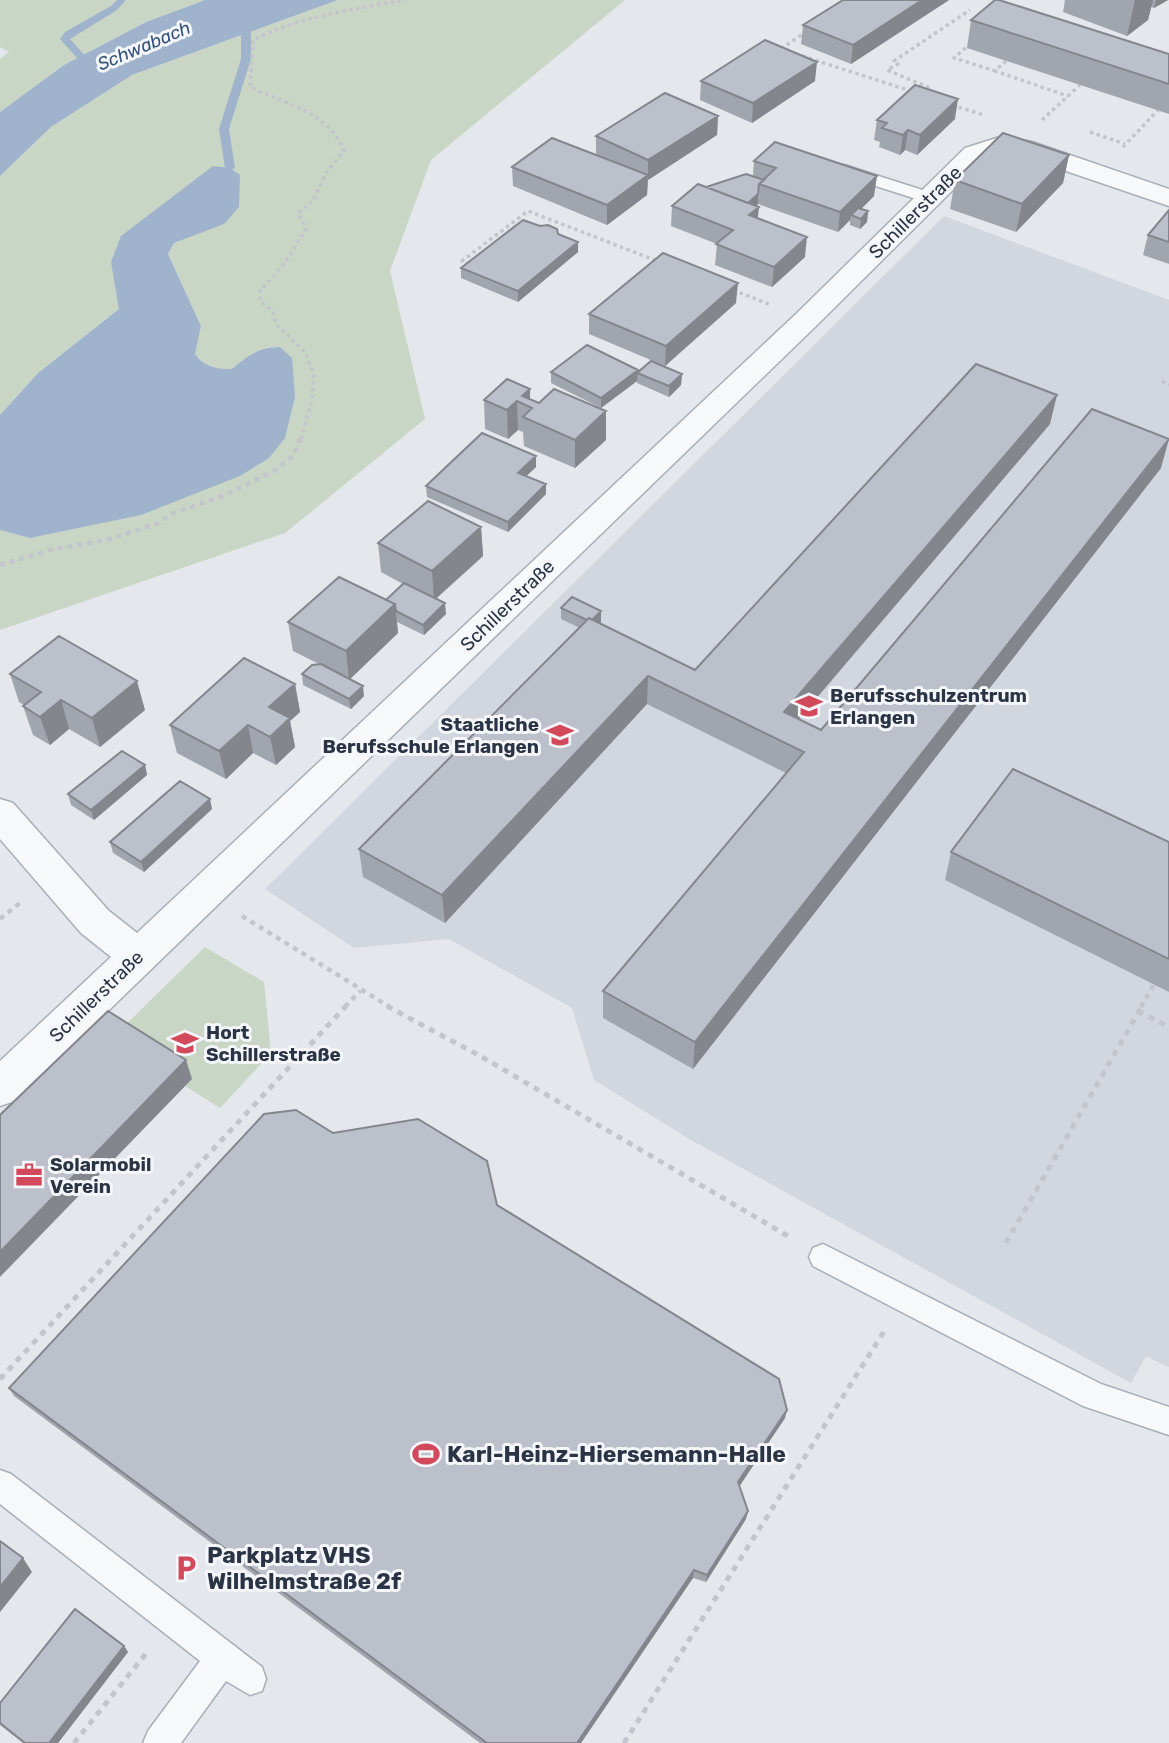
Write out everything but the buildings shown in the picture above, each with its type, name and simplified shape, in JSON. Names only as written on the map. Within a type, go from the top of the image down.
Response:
[{"type":"street","name":"Schillerstraße","points":[[0,1088],[807,319],[974,154],[1000,145],[1023,148],[1169,198]]},
{"type":"street","points":[[0,813],[95,922],[137,955]]},
{"type":"lane","points":[[830,166],[929,198]]},
{"type":"lane","points":[[824,1257],[1094,1396],[1169,1421]]},
{"type":"lane","points":[[0,1485],[250,1679]]},
{"type":"lane","points":[[160,1743],[222,1659]]},
{"type":"path","points":[[0,565],[50,550],[106,540],[159,523],[171,514],[225,495],[274,471],[294,455],[312,400],[314,374],[305,352],[276,324],[274,312],[260,301],[260,291],[299,242],[306,229],[298,213],[313,201],[326,173],[344,150],[334,129],[321,119],[250,87],[253,40],[267,33],[342,12],[404,0]]},
{"type":"path","points":[[922,95],[930,88],[887,70],[898,64],[894,61],[970,10]]},
{"type":"path","points":[[811,28],[780,49],[934,99]]},
{"type":"path","points":[[973,41],[954,58],[1068,96]]},
{"type":"path","points":[[995,71],[1006,61]]},
{"type":"path","points":[[1041,121],[1080,85]]},
{"type":"path","points":[[946,103],[995,119]]},
{"type":"path","points":[[1115,140],[1124,145],[1158,110]]},
{"type":"path","points":[[475,267],[462,261],[528,211],[667,265]]},
{"type":"path","points":[[497,234],[504,236]]},
{"type":"path","points":[[475,251],[482,254]]},
{"type":"path","points":[[731,289],[807,319]]},
{"type":"path","points":[[1162,382],[1169,385]]},
{"type":"path","points":[[205,893],[360,990],[482,1057],[824,1257]]},
{"type":"path","points":[[0,919],[16,904]]},
{"type":"path","points":[[1006,1242],[1154,984]]},
{"type":"path","points":[[0,1379],[360,990]]},
{"type":"path","points":[[1138,1011],[1169,1027]]},
{"type":"path","points":[[624,1743],[906,1298]]},
{"type":"path","points":[[74,1743],[172,1620]]},
{"type":"shaded area","name":"Berufsschulzentrum Erlangen","points":[[944,216],[1169,300],[1169,1367],[1146,1356],[1131,1383],[691,1140],[594,1080],[572,1008],[449,939],[354,948],[265,889]]},
{"type":"green space","points":[[0,0],[205,0],[146,22],[64,65],[0,112],[0,59],[9,52],[0,47]]},
{"type":"green space","points":[[338,0],[625,0],[431,160],[390,271],[425,419],[285,533],[0,630],[0,530],[30,538],[280,347],[254,352],[233,369],[217,368],[203,362],[195,354],[201,326],[168,254],[174,243],[189,236],[240,175],[118,295],[119,309],[38,373],[0,415],[0,176],[51,127],[132,75]]},
{"type":"green space","name":"Hort Schillerstraße","points":[[205,947],[264,982],[271,1053],[220,1108],[185,1086],[191,1079],[118,1032]]},
{"type":"water","name":"Schwabach","points":[[205,0],[338,0],[132,75],[51,127],[0,176],[0,112],[64,65],[146,22]]},
{"type":"water","points":[[213,166],[230,168],[240,175],[239,207],[224,224],[174,243],[168,254],[201,326],[195,354],[203,362],[217,368],[232,369],[254,353],[280,347],[292,358],[295,397],[285,438],[269,458],[240,476],[141,515],[30,538],[0,530],[0,415],[38,373],[119,309],[111,262],[121,236]]},
{"type":"waterway","name":"Schwabach","points":[[91,68],[65,39],[68,34],[114,8],[122,0]]},
{"type":"waterway","points":[[230,168],[224,129],[246,59],[246,32],[264,0]]},
{"type":"place","name":"Berufsschulzentrum Erlangen","points":[[809,706]]},
{"type":"place","name":"Staatliche Berufsschule Erlangen","points":[[560,735]]},
{"type":"place","name":"Hort Schillerstraße","points":[[185,1043]]},
{"type":"place","name":"Solarmobil Verein","points":[[29,1175]]},
{"type":"place","name":"Karl-Heinz-Hiersemann-Halle","points":[[426,1454]]},
{"type":"place","name":"Parkplatz VHS Wilhelmstraße 2f","points":[[186,1568]]}]
